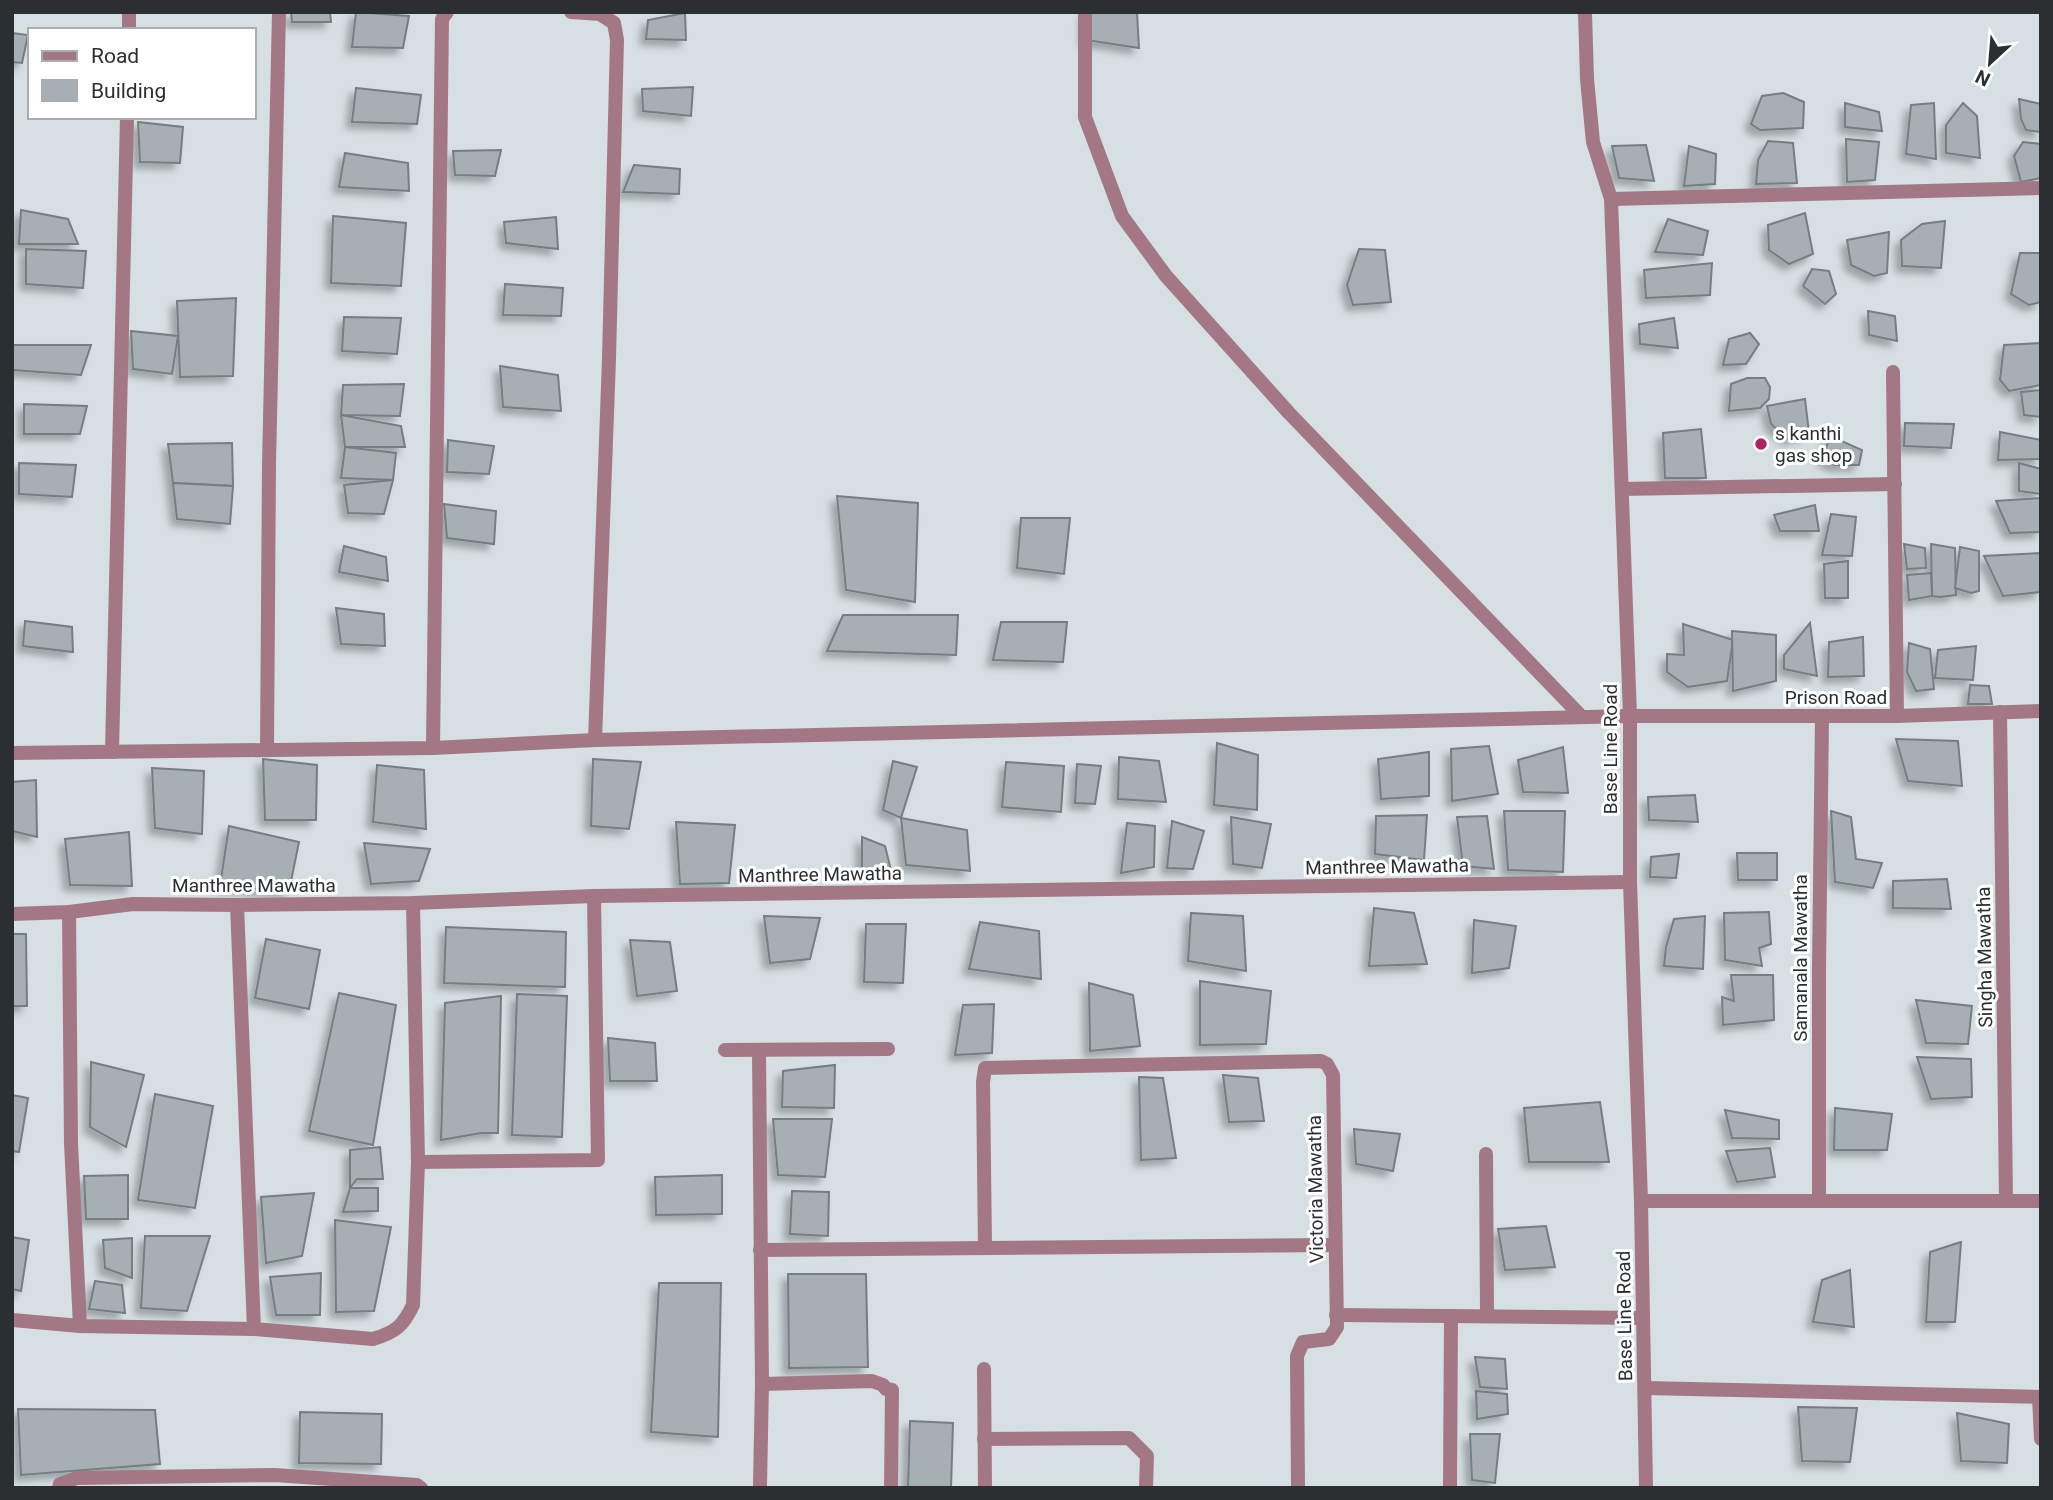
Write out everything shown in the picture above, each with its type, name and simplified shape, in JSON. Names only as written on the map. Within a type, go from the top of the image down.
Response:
[{"type":"street","points":[[267,749],[269,465],[279,12]]},
{"type":"street","points":[[433,748],[442,19],[447,12]]},
{"type":"street","points":[[571,12],[600,14],[614,23],[617,40],[595,740]]},
{"type":"street","points":[[1085,12],[1085,117],[1122,216],[1166,276],[1289,413],[1582,717]]},
{"type":"street","name":"Base Line Road","points":[[1586,12],[1587,79],[1593,142],[1611,200],[1630,716],[1630,882],[1641,1201],[1646,1488]]},
{"type":"street","points":[[112,752],[127,119]]},
{"type":"street","points":[[1611,200],[2041,188]]},
{"type":"street","points":[[1893,372],[1898,716]]},
{"type":"street","points":[[1622,489],[1895,484]]},
{"type":"street","name":"Singha Mawatha","points":[[2000,712],[2006,1201]]},
{"type":"street","name":"Prison Road","points":[[12,752],[433,748],[595,740],[1582,717],[1898,716],[2041,712]]},
{"type":"street","name":"Samanala Mawatha","points":[[1819,1201],[1822,716]]},
{"type":"street","name":"Manthree Mawatha","points":[[12,914],[69,912],[133,904],[413,903],[594,896],[1630,882]]},
{"type":"street","points":[[418,1162],[598,1160],[594,896]]},
{"type":"street","points":[[12,1320],[80,1326],[254,1329],[373,1339],[389,1335],[405,1323],[413,1305],[418,1162],[413,903]]},
{"type":"street","points":[[237,905],[254,1329]]},
{"type":"street","points":[[69,912],[71,1143],[80,1326]]},
{"type":"street","points":[[725,1050],[888,1049]]},
{"type":"street","points":[[759,1050],[762,1384],[760,1485]]},
{"type":"street","name":"Victoria Mawatha","points":[[985,1247],[985,1068],[1321,1061],[1327,1064],[1333,1075],[1336,1315]]},
{"type":"street","points":[[1486,1154],[1487,1315]]},
{"type":"street","points":[[1641,1201],[2041,1201]]},
{"type":"street","points":[[760,1250],[1335,1245]]},
{"type":"street","points":[[1298,1488],[1297,1356],[1303,1342],[1329,1339],[1336,1327],[1336,1315],[1643,1318]]},
{"type":"street","points":[[1450,1488],[1451,1316]]},
{"type":"street","points":[[984,1369],[985,1488]]},
{"type":"street","points":[[762,1384],[872,1381],[883,1385],[886,1390],[892,1390],[891,1488]]},
{"type":"street","points":[[1645,1388],[2040,1396],[2041,1439]]},
{"type":"street","points":[[984,1439],[1129,1438],[1147,1457],[1146,1488]]},
{"type":"street","points":[[59,1488],[60,1483],[77,1478],[417,1485],[421,1488]]},
{"type":"building","points":[[291,12],[330,12],[331,22],[292,22]]},
{"type":"building","points":[[356,12],[409,16],[403,48],[352,47]]},
{"type":"building","points":[[1086,12],[1137,12],[1139,48],[1086,40]]},
{"type":"building","points":[[685,13],[686,40],[646,39],[648,20]]},
{"type":"building","points":[[12,33],[28,35],[22,63],[12,62]]},
{"type":"building","points":[[693,87],[691,116],[643,111],[642,89]]},
{"type":"building","points":[[356,88],[421,95],[417,124],[352,122]]},
{"type":"building","points":[[1783,93],[1804,102],[1803,128],[1760,130],[1751,124],[1762,96]]},
{"type":"building","points":[[2019,99],[2041,104],[2041,132],[2026,130],[2021,119]]},
{"type":"building","points":[[1845,103],[1879,112],[1882,131],[1845,127]]},
{"type":"building","points":[[1934,103],[1936,159],[1906,154],[1911,105]]},
{"type":"building","points":[[1963,103],[1977,116],[1980,158],[1946,153],[1946,125]]},
{"type":"building","points":[[138,122],[183,127],[180,163],[140,162]]},
{"type":"building","points":[[1846,139],[1879,142],[1875,180],[1847,182]]},
{"type":"building","points":[[1768,141],[1793,143],[1797,183],[1756,184],[1758,160]]},
{"type":"building","points":[[2023,142],[2041,144],[2041,178],[2021,182],[2014,156]]},
{"type":"building","points":[[1646,145],[1654,181],[1619,178],[1612,146]]},
{"type":"building","points":[[1689,146],[1716,154],[1715,184],[1684,186]]},
{"type":"building","points":[[501,150],[495,176],[455,175],[453,151]]},
{"type":"building","points":[[345,153],[408,163],[409,191],[339,187]]},
{"type":"building","points":[[634,165],[680,169],[679,194],[623,192]]},
{"type":"building","points":[[21,210],[68,219],[78,244],[19,244]]},
{"type":"building","points":[[1805,213],[1813,254],[1789,264],[1769,250],[1768,225]]},
{"type":"building","points":[[333,216],[406,223],[401,286],[331,283]]},
{"type":"building","points":[[556,217],[558,249],[506,243],[504,222]]},
{"type":"building","points":[[1668,219],[1708,231],[1703,255],[1655,252]]},
{"type":"building","points":[[1945,221],[1941,268],[1902,266],[1901,240],[1922,224]]},
{"type":"building","points":[[1889,232],[1887,273],[1874,276],[1851,265],[1847,240]]},
{"type":"building","points":[[26,249],[86,251],[83,288],[26,284]]},
{"type":"building","points":[[1359,249],[1385,250],[1391,302],[1353,305],[1347,285]]},
{"type":"building","points":[[2020,253],[2041,253],[2041,302],[2029,305],[2011,294]]},
{"type":"building","points":[[1712,263],[1710,295],[1646,298],[1644,270]]},
{"type":"building","points":[[1812,269],[1829,271],[1836,294],[1825,304],[1803,286]]},
{"type":"building","points":[[505,284],[563,288],[561,316],[503,315]]},
{"type":"building","points":[[236,298],[233,376],[180,377],[177,301]]},
{"type":"building","points":[[1868,311],[1895,316],[1897,341],[1869,335]]},
{"type":"building","points":[[344,317],[401,318],[397,354],[342,351]]},
{"type":"building","points":[[1674,318],[1678,348],[1640,344],[1639,324]]},
{"type":"building","points":[[131,331],[178,336],[172,374],[133,369]]},
{"type":"building","points":[[1750,333],[1759,344],[1746,364],[1723,365],[1729,339]]},
{"type":"building","points":[[2041,343],[2041,385],[2009,391],[2000,380],[2004,345]]},
{"type":"building","points":[[12,345],[91,345],[81,375],[13,370]]},
{"type":"building","points":[[500,366],[558,375],[561,411],[503,407]]},
{"type":"building","points":[[1747,378],[1765,378],[1770,387],[1769,399],[1760,408],[1729,411],[1731,384]]},
{"type":"building","points":[[404,384],[400,416],[341,415],[343,385]]},
{"type":"building","points":[[2041,390],[2041,417],[2024,415],[2021,392]]},
{"type":"building","points":[[1805,399],[1809,433],[1788,439],[1771,424],[1767,406]]},
{"type":"building","points":[[24,404],[87,406],[80,434],[24,434]]},
{"type":"building","points":[[341,415],[401,426],[405,447],[345,447]]},
{"type":"building","points":[[1905,423],[1954,424],[1951,448],[1904,446]]},
{"type":"building","points":[[1701,429],[1706,478],[1665,478],[1663,433]]},
{"type":"building","points":[[2000,432],[2041,440],[2041,459],[1998,460]]},
{"type":"building","points":[[1830,436],[1862,450],[1859,465],[1834,465],[1823,458]]},
{"type":"building","points":[[448,440],[494,446],[489,474],[447,472]]},
{"type":"building","points":[[232,443],[233,486],[173,483],[168,444]]},
{"type":"building","points":[[345,447],[396,453],[393,480],[341,478]]},
{"type":"building","points":[[19,463],[76,465],[72,497],[19,494]]},
{"type":"building","points":[[2019,463],[2041,469],[2041,494],[2019,491]]},
{"type":"building","points":[[393,480],[384,514],[348,513],[344,485]]},
{"type":"building","points":[[173,483],[233,486],[230,524],[177,519]]},
{"type":"building","points":[[837,496],[918,503],[915,602],[846,590]]},
{"type":"building","points":[[2041,498],[2041,532],[2010,533],[1996,501]]},
{"type":"building","points":[[444,504],[496,511],[494,544],[447,538]]},
{"type":"building","points":[[1815,505],[1819,531],[1780,531],[1774,515]]},
{"type":"building","points":[[1831,514],[1856,517],[1852,556],[1822,555]]},
{"type":"building","points":[[1021,518],[1070,518],[1064,574],[1017,568]]},
{"type":"building","points":[[1904,544],[1925,548],[1926,568],[1907,569]]},
{"type":"building","points":[[1931,544],[1955,548],[1956,595],[1932,596]]},
{"type":"building","points":[[344,546],[386,557],[388,581],[339,572]]},
{"type":"building","points":[[1960,547],[1979,551],[1979,591],[1971,593],[1955,588]]},
{"type":"building","points":[[2041,553],[2041,592],[2003,596],[1984,556]]},
{"type":"building","points":[[1848,561],[1848,598],[1825,598],[1824,564]]},
{"type":"building","points":[[1931,573],[1932,596],[1909,600],[1907,575]]},
{"type":"building","points":[[336,608],[384,614],[385,646],[341,644]]},
{"type":"building","points":[[843,615],[958,615],[956,655],[827,651]]},
{"type":"building","points":[[25,621],[72,627],[73,652],[23,646]]},
{"type":"building","points":[[1001,622],[1067,622],[1063,662],[993,660]]},
{"type":"building","points":[[1810,623],[1817,676],[1784,669],[1784,655]]},
{"type":"building","points":[[1683,624],[1733,640],[1727,681],[1688,687],[1667,672],[1667,654],[1684,655]]},
{"type":"building","points":[[1732,631],[1776,635],[1776,681],[1733,691]]},
{"type":"building","points":[[1863,637],[1864,676],[1828,677],[1829,642]]},
{"type":"building","points":[[1909,643],[1930,649],[1934,689],[1916,691],[1907,672]]},
{"type":"building","points":[[1976,646],[1973,680],[1935,678],[1938,650]]},
{"type":"building","points":[[1970,685],[1989,686],[1992,704],[1968,704]]},
{"type":"building","points":[[1896,739],[1958,741],[1962,786],[1908,781]]},
{"type":"building","points":[[1217,743],[1258,755],[1257,810],[1214,805]]},
{"type":"building","points":[[1489,746],[1498,794],[1452,801],[1451,749]]},
{"type":"building","points":[[1563,747],[1568,793],[1523,792],[1518,760]]},
{"type":"building","points":[[1429,752],[1429,796],[1381,799],[1378,759]]},
{"type":"building","points":[[1119,757],[1159,761],[1166,802],[1118,799]]},
{"type":"building","points":[[263,759],[317,765],[316,820],[265,820]]},
{"type":"building","points":[[593,759],[641,762],[629,829],[591,826]]},
{"type":"building","points":[[893,761],[917,767],[901,818],[883,810]]},
{"type":"building","points":[[1006,762],[1064,766],[1061,812],[1002,807]]},
{"type":"building","points":[[1077,764],[1101,766],[1095,804],[1075,803]]},
{"type":"building","points":[[377,765],[424,770],[426,829],[373,822]]},
{"type":"building","points":[[152,768],[204,771],[202,834],[155,828]]},
{"type":"building","points":[[36,780],[37,837],[12,831],[12,782]]},
{"type":"building","points":[[1695,795],[1698,822],[1649,820],[1648,797]]},
{"type":"building","points":[[1504,811],[1565,811],[1563,872],[1508,870]]},
{"type":"building","points":[[1831,811],[1851,817],[1856,859],[1882,863],[1873,888],[1835,882]]},
{"type":"building","points":[[1427,815],[1424,860],[1375,854],[1376,816]]},
{"type":"building","points":[[1487,816],[1494,869],[1463,866],[1457,817]]},
{"type":"building","points":[[1231,817],[1271,824],[1262,868],[1233,864]]},
{"type":"building","points":[[901,818],[967,830],[970,871],[906,865]]},
{"type":"building","points":[[1172,821],[1204,831],[1193,869],[1167,868]]},
{"type":"building","points":[[676,822],[735,825],[729,883],[680,884]]},
{"type":"building","points":[[1127,823],[1155,826],[1154,867],[1121,873]]},
{"type":"building","points":[[229,826],[299,842],[289,891],[220,886]]},
{"type":"building","points":[[129,832],[132,886],[70,885],[65,839]]},
{"type":"building","points":[[862,837],[885,846],[892,874],[862,869]]},
{"type":"building","points":[[364,843],[430,849],[419,881],[371,884]]},
{"type":"building","points":[[1737,853],[1777,853],[1777,880],[1738,880]]},
{"type":"building","points":[[1679,854],[1676,878],[1650,877],[1651,857]]},
{"type":"building","points":[[1947,879],[1951,909],[1893,908],[1893,881]]},
{"type":"building","points":[[1374,908],[1414,913],[1427,964],[1369,966]]},
{"type":"building","points":[[1769,912],[1771,944],[1759,948],[1762,966],[1725,960],[1724,913]]},
{"type":"building","points":[[1191,913],[1243,916],[1246,971],[1188,961]]},
{"type":"building","points":[[764,916],[820,918],[810,959],[770,963]]},
{"type":"building","points":[[1705,916],[1703,969],[1664,966],[1674,919]]},
{"type":"building","points":[[1474,920],[1516,926],[1509,968],[1472,973]]},
{"type":"building","points":[[980,922],[1039,931],[1041,979],[969,969]]},
{"type":"building","points":[[866,924],[906,924],[903,983],[864,982]]},
{"type":"building","points":[[446,927],[566,932],[565,987],[444,983]]},
{"type":"building","points":[[12,934],[26,934],[27,1006],[12,1006]]},
{"type":"building","points":[[266,939],[320,950],[309,1009],[255,998]]},
{"type":"building","points":[[630,940],[670,942],[677,991],[637,996]]},
{"type":"building","points":[[1731,975],[1773,975],[1774,1020],[1723,1025],[1722,997],[1734,1001]]},
{"type":"building","points":[[1200,981],[1271,991],[1266,1044],[1200,1045]]},
{"type":"building","points":[[1089,983],[1133,995],[1140,1046],[1090,1051]]},
{"type":"building","points":[[339,993],[396,1005],[373,1145],[309,1131]]},
{"type":"building","points":[[517,994],[567,996],[562,1137],[512,1135]]},
{"type":"building","points":[[501,996],[498,1133],[441,1140],[445,1003]]},
{"type":"building","points":[[1916,1000],[1972,1006],[1968,1044],[1926,1043]]},
{"type":"building","points":[[994,1004],[992,1053],[955,1055],[963,1005]]},
{"type":"building","points":[[608,1038],[655,1043],[657,1081],[610,1081]]},
{"type":"building","points":[[1917,1057],[1971,1059],[1972,1097],[1931,1099]]},
{"type":"building","points":[[91,1062],[144,1075],[126,1147],[90,1127]]},
{"type":"building","points":[[835,1065],[834,1108],[782,1107],[783,1071]]},
{"type":"building","points":[[1223,1075],[1258,1078],[1264,1121],[1229,1122]]},
{"type":"building","points":[[1139,1077],[1163,1078],[1176,1158],[1141,1160]]},
{"type":"building","points":[[155,1094],[213,1106],[195,1208],[138,1200]]},
{"type":"building","points":[[12,1095],[28,1098],[19,1152],[12,1151]]},
{"type":"building","points":[[1600,1102],[1609,1162],[1529,1162],[1524,1108]]},
{"type":"building","points":[[1835,1108],[1892,1114],[1887,1150],[1834,1150]]},
{"type":"building","points":[[1725,1110],[1779,1120],[1779,1139],[1732,1138]]},
{"type":"building","points":[[773,1119],[832,1119],[825,1177],[778,1175]]},
{"type":"building","points":[[1354,1129],[1400,1134],[1393,1171],[1356,1164]]},
{"type":"building","points":[[380,1147],[383,1179],[357,1179],[350,1188],[350,1150]]},
{"type":"building","points":[[1770,1148],[1775,1177],[1737,1182],[1726,1151]]},
{"type":"building","points":[[128,1175],[128,1219],[86,1219],[84,1176]]},
{"type":"building","points":[[722,1175],[722,1214],[656,1215],[655,1177]]},
{"type":"building","points":[[350,1188],[378,1188],[378,1211],[343,1212]]},
{"type":"building","points":[[792,1191],[829,1192],[828,1236],[790,1234]]},
{"type":"building","points":[[314,1193],[302,1256],[266,1263],[261,1197]]},
{"type":"building","points":[[335,1220],[391,1227],[374,1311],[336,1312]]},
{"type":"building","points":[[1546,1226],[1555,1267],[1505,1270],[1498,1229]]},
{"type":"building","points":[[145,1236],[210,1236],[187,1311],[141,1308]]},
{"type":"building","points":[[12,1237],[29,1240],[21,1291],[12,1289]]},
{"type":"building","points":[[132,1238],[132,1278],[105,1268],[103,1240]]},
{"type":"building","points":[[1961,1242],[1955,1322],[1926,1322],[1930,1252]]},
{"type":"building","points":[[1850,1270],[1854,1327],[1813,1322],[1822,1280]]},
{"type":"building","points":[[321,1273],[320,1315],[276,1315],[270,1277]]},
{"type":"building","points":[[788,1274],[866,1274],[868,1367],[789,1368]]},
{"type":"building","points":[[95,1281],[122,1285],[125,1313],[89,1309]]},
{"type":"building","points":[[659,1283],[721,1283],[718,1437],[651,1432]]},
{"type":"building","points":[[1475,1357],[1505,1359],[1507,1389],[1480,1387]]},
{"type":"building","points":[[1476,1391],[1507,1394],[1508,1414],[1477,1419]]},
{"type":"building","points":[[1798,1407],[1857,1408],[1850,1462],[1802,1461]]},
{"type":"building","points":[[18,1409],[155,1410],[160,1464],[21,1475]]},
{"type":"building","points":[[300,1412],[382,1414],[381,1464],[299,1463]]},
{"type":"building","points":[[1957,1413],[2009,1424],[2007,1463],[1961,1461]]},
{"type":"building","points":[[910,1421],[953,1423],[951,1488],[908,1488]]},
{"type":"building","points":[[1470,1434],[1500,1434],[1495,1483],[1472,1480]]},
{"type":"place","name":"s kanthi gas shop","points":[[1761,444]]}]
